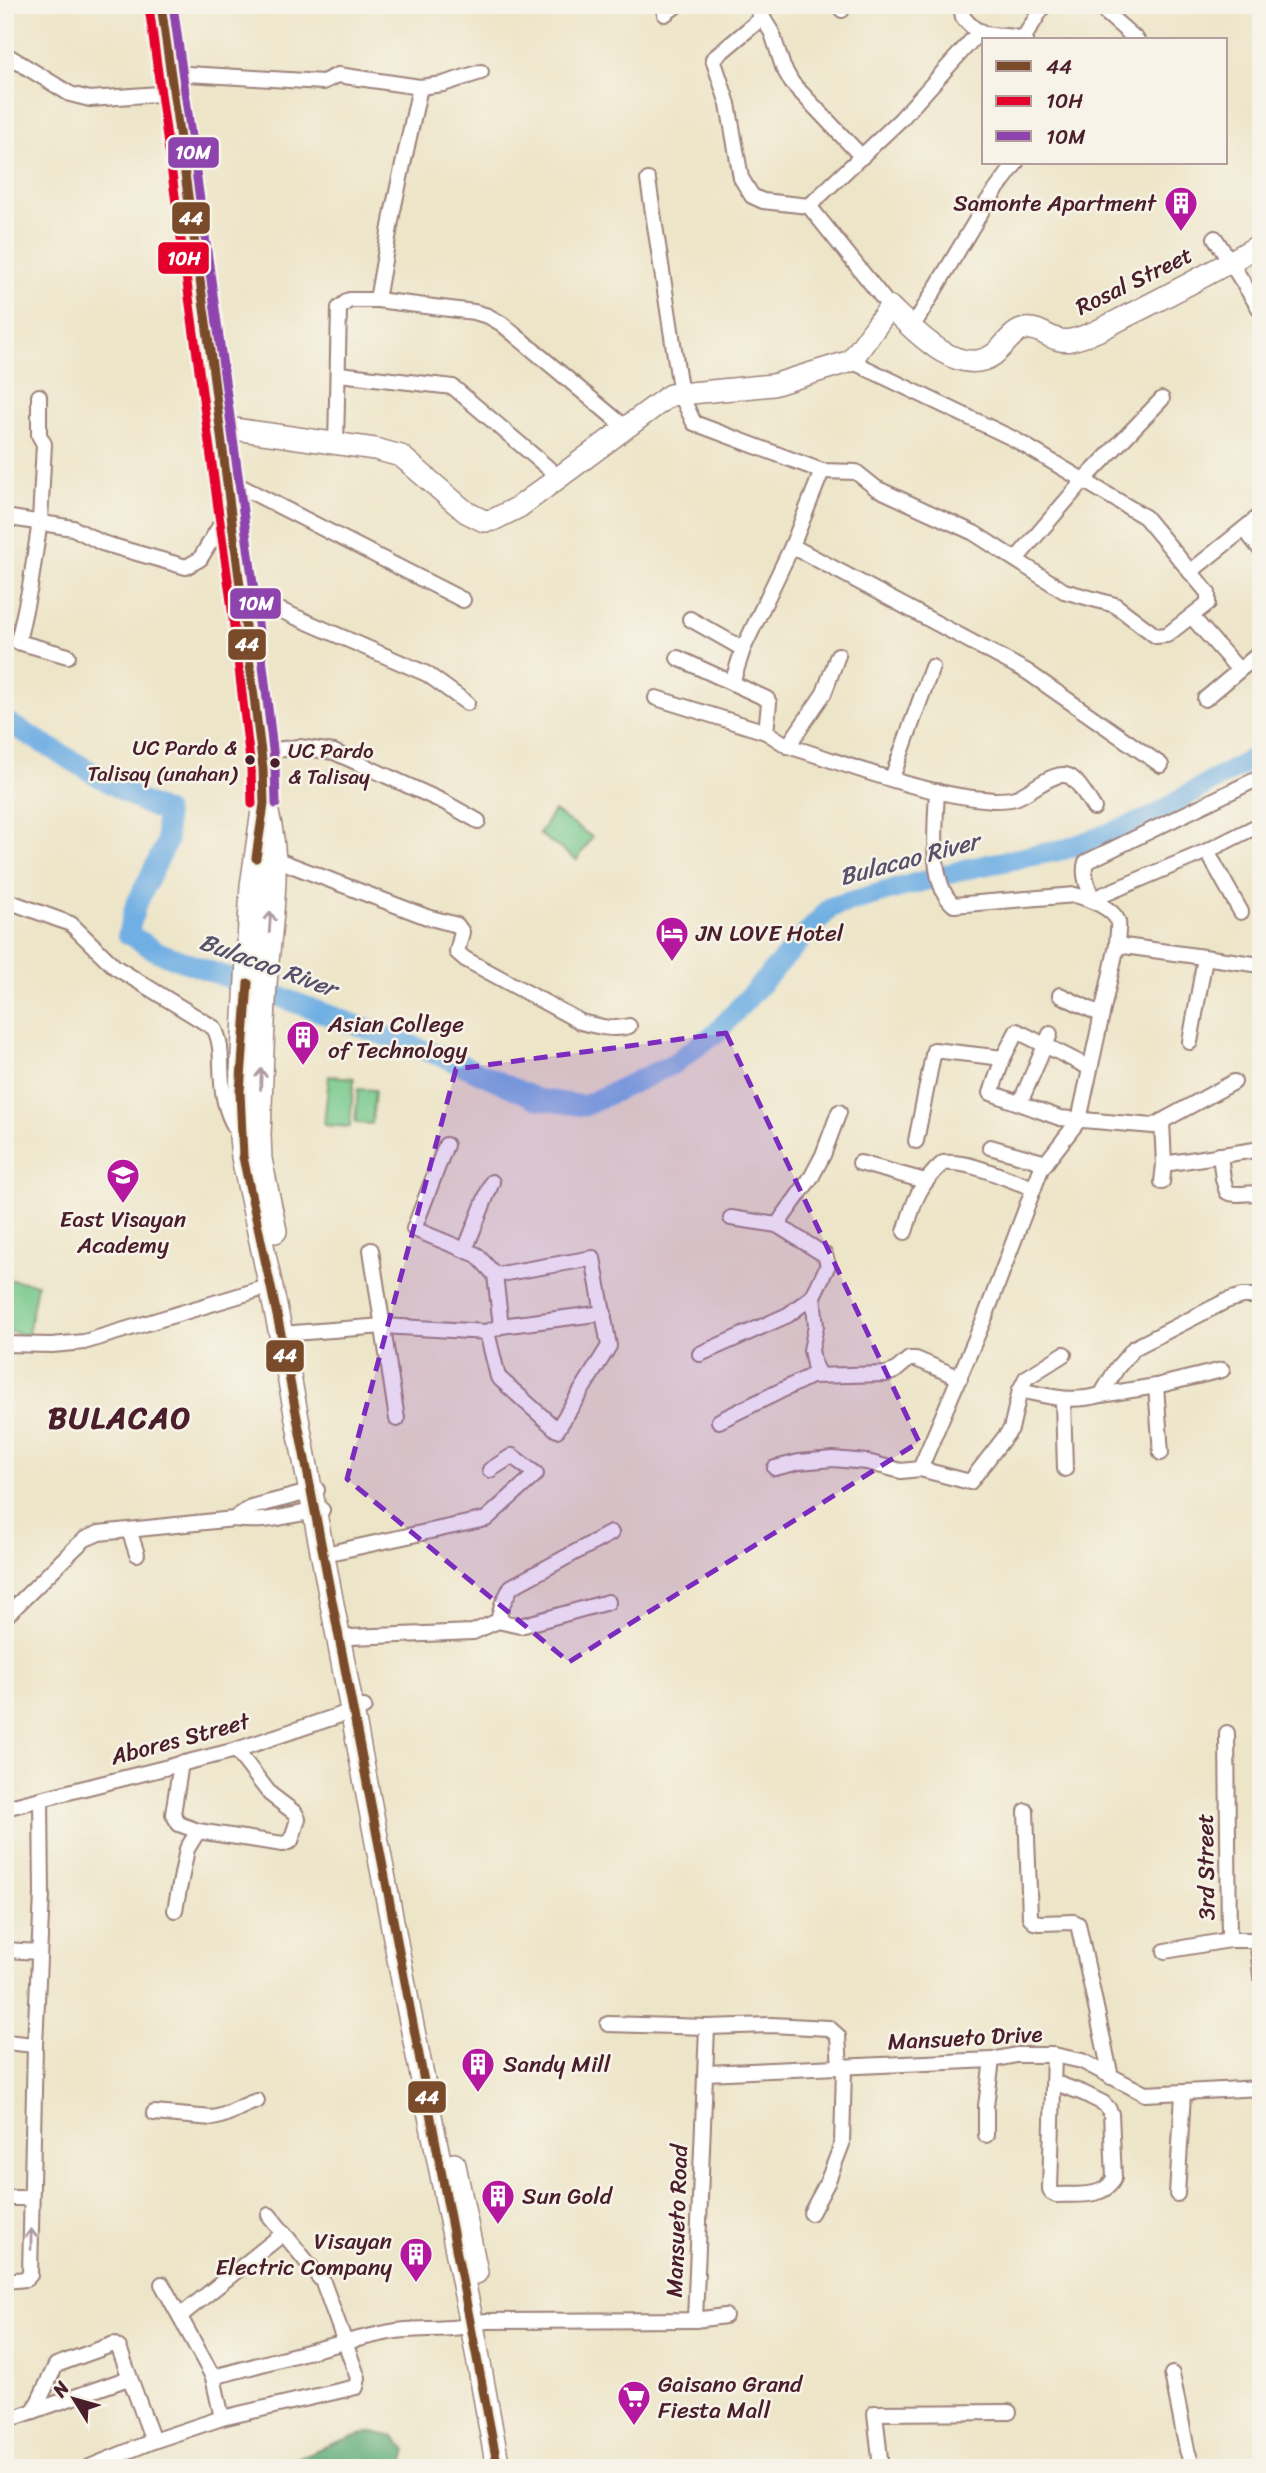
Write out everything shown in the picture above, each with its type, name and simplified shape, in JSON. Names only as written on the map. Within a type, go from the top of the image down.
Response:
[{"type":"main road","points":[[161,5],[220,428],[261,752],[265,859],[254,1023],[248,1186],[271,1286],[288,1333]]},
{"type":"main road","points":[[250,1136],[264,1182],[288,1333],[357,1709],[436,2087],[466,2215],[498,2468]]},
{"type":"main road","points":[[318,1500],[334,1552],[351,1637],[357,1709]]},
{"type":"main road","points":[[478,2323],[512,2468]]},
{"type":"street","points":[[966,5],[962,12],[963,17],[980,32],[995,37],[1021,38]]},
{"type":"street","points":[[1025,38],[1044,5]]},
{"type":"street","points":[[1097,5],[1135,38]]},
{"type":"street","points":[[862,157],[792,83],[783,67],[772,33],[759,11],[713,59],[728,104],[741,178],[752,196],[763,201],[809,206],[862,157],[901,119],[980,32]]},
{"type":"street","points":[[5,54],[70,94],[90,99],[171,83],[323,82],[338,75],[420,87],[443,84],[481,72]]},
{"type":"street","points":[[377,300],[393,210],[420,87]]},
{"type":"street","points":[[912,328],[987,202],[1015,164]]},
{"type":"street","points":[[648,180],[681,395],[694,423],[822,471],[856,472],[876,488],[974,533],[1065,591],[1115,605],[1156,636],[1167,635],[1205,606],[1208,593],[1145,517],[1014,439],[851,361]]},
{"type":"street","name":"Rosal Street","points":[[809,206],[890,307],[947,355],[966,362],[993,355],[1022,329],[1033,329],[1059,341],[1072,340],[1094,332],[1261,244]]},
{"type":"street","points":[[1215,238],[1261,311]]},
{"type":"street","points":[[337,445],[339,308],[349,300],[377,300],[488,316],[502,324],[626,428]]},
{"type":"street","points":[[220,428],[375,449],[401,456],[466,512],[484,521],[493,520],[519,507],[670,396],[773,385],[851,361],[890,307]]},
{"type":"street","points":[[339,374],[453,387],[560,478]]},
{"type":"street","points":[[39,396],[39,435],[44,444],[40,521],[18,642],[68,656]]},
{"type":"street","points":[[1017,558],[1084,480],[1162,399]]},
{"type":"street","points":[[732,683],[743,649],[792,546],[822,471]]},
{"type":"street","points":[[226,480],[463,600]]},
{"type":"street","points":[[5,517],[73,528],[102,543],[186,567],[200,559],[230,509]]},
{"type":"street","points":[[1190,572],[1261,515]]},
{"type":"street","points":[[1244,529],[1261,550]]},
{"type":"street","points":[[792,546],[1026,671],[1161,765]]},
{"type":"street","points":[[243,600],[268,605],[427,674],[467,703]]},
{"type":"street","points":[[1192,617],[1239,670]]},
{"type":"street","points":[[690,619],[743,649]]},
{"type":"street","points":[[1205,699],[1261,652]]},
{"type":"street","points":[[788,746],[824,693],[838,655]]},
{"type":"street","points":[[678,658],[768,701],[766,733]]},
{"type":"street","points":[[892,778],[932,667]]},
{"type":"street","points":[[656,698],[766,733],[788,746],[937,791],[972,798],[1016,798],[1056,776],[1068,775],[1074,779],[1094,808]]},
{"type":"street","points":[[261,752],[299,747],[334,752],[444,802],[478,821]]},
{"type":"street","points":[[1093,899],[1084,869],[1086,862],[1261,777]]},
{"type":"street","points":[[920,1469],[960,1378],[1034,1188],[1046,1163],[1079,1120],[1116,945],[1118,923],[1115,916],[1093,899],[1075,895],[954,905],[947,900],[935,851],[937,791]]},
{"type":"street","points":[[1093,899],[1207,851],[1261,824]]},
{"type":"street","points":[[1207,851],[1241,912]]},
{"type":"street","points":[[265,859],[427,917],[457,925],[462,932],[457,952],[465,959],[581,1022],[599,1027],[629,1026]]},
{"type":"street","points":[[5,900],[71,924],[115,967],[214,1028],[219,1037],[222,1086],[229,1120],[250,1136]]},
{"type":"street","points":[[1116,945],[1261,965]]},
{"type":"street","points":[[1190,1042],[1205,958]]},
{"type":"street","points":[[1060,995],[1102,1015]]},
{"type":"street","points":[[1090,1068],[1048,1039],[1017,1031],[990,1090],[993,1095],[1060,1118],[1153,1126],[1234,1082]]},
{"type":"street","points":[[1023,1096],[1048,1039]]},
{"type":"street","points":[[916,1141],[934,1050],[1003,1058]]},
{"type":"street","points":[[777,1225],[812,1176],[839,1112]]},
{"type":"street","points":[[1162,1121],[1162,1182]]},
{"type":"street","points":[[446,1145],[414,1228],[477,1255],[495,1275],[502,1326]]},
{"type":"street","points":[[990,1147],[1046,1163]]},
{"type":"street","points":[[1164,1164],[1261,1149]]},
{"type":"street","points":[[1220,1155],[1227,1192],[1233,1195],[1245,1192],[1261,1194]]},
{"type":"street","points":[[905,1233],[917,1192],[943,1163],[954,1162],[1034,1188]]},
{"type":"street","points":[[860,1163],[925,1181]]},
{"type":"street","points":[[465,1250],[492,1182]]},
{"type":"street","points":[[700,1354],[788,1315],[813,1296],[828,1265],[825,1255],[777,1225],[731,1218]]},
{"type":"street","points":[[371,1250],[397,1419]]},
{"type":"street","points":[[487,1332],[498,1377],[557,1430],[609,1346],[593,1258],[495,1275]]},
{"type":"street","points":[[5,1344],[52,1345],[85,1342],[271,1286]]},
{"type":"street","points":[[813,1296],[816,1326],[811,1350],[819,1375]]},
{"type":"street","points":[[1101,1395],[1117,1368],[1134,1348],[1226,1301],[1242,1296],[1261,1296]]},
{"type":"street","points":[[288,1333],[383,1326],[487,1332],[502,1326],[604,1313]]},
{"type":"street","points":[[775,1468],[799,1462],[833,1459],[867,1462],[901,1471],[920,1469],[967,1483],[972,1481],[1011,1429],[1020,1390],[1026,1378],[1064,1354]]},
{"type":"street","points":[[719,1420],[804,1378],[819,1375],[886,1374],[895,1371],[909,1359],[916,1359],[960,1378]]},
{"type":"street","points":[[1020,1390],[1063,1400],[1079,1400],[1156,1386],[1222,1370]]},
{"type":"street","points":[[1156,1386],[1161,1453]]},
{"type":"street","points":[[1063,1400],[1065,1469]]},
{"type":"street","points":[[334,1552],[486,1519],[536,1474],[512,1456],[491,1470]]},
{"type":"street","points":[[5,1617],[85,1539],[99,1533],[234,1519],[251,1507],[318,1500]]},
{"type":"street","points":[[129,1530],[137,1554]]},
{"type":"street","points":[[498,1621],[511,1587],[611,1533]]},
{"type":"street","points":[[351,1637],[473,1632],[498,1621],[520,1626],[608,1602]]},
{"type":"street","name":"Abores Street","points":[[5,1808],[236,1750],[357,1709]]},
{"type":"street","name":"3rd Street","points":[[1227,1732],[1229,1940],[1252,1940],[1256,1943],[1261,1976]]},
{"type":"street","points":[[181,1763],[173,1814],[179,1824],[198,1831],[283,1844],[291,1841],[298,1819],[295,1813],[270,1794],[236,1750]]},
{"type":"street","points":[[5,2281],[26,2279],[30,2275],[41,1799]]},
{"type":"street","points":[[1026,1811],[1030,1917],[1040,1923],[1078,1924],[1111,2077]]},
{"type":"street","points":[[176,1910],[187,1849],[198,1831]]},
{"type":"street","points":[[1165,1951],[1229,1940]]},
{"type":"street","points":[[5,1950],[39,1952]]},
{"type":"street","points":[[608,2024],[829,2028],[838,2036],[842,2068],[842,2144],[827,2183],[811,2213]]},
{"type":"street","name":"Mansueto Road","points":[[213,2377],[395,2331],[435,2330],[478,2323],[695,2320],[707,2027]]},
{"type":"street","points":[[5,2042],[35,2045]]},
{"type":"street","points":[[1053,2082],[1103,2103],[1111,2114],[1114,2178],[1112,2183],[1101,2191],[1092,2194],[1052,2193],[1050,2189],[1053,2082],[1054,2055]]},
{"type":"street","name":"Mansueto Drive","points":[[706,2073],[1054,2055],[1082,2062],[1145,2094],[1261,2088]]},
{"type":"street","points":[[986,2135],[986,2106],[992,2060]]},
{"type":"street","points":[[1177,2194],[1184,2094]]},
{"type":"street","points":[[154,2113],[222,2117],[242,2105],[257,2101]]},
{"type":"street","points":[[5,2197],[31,2198]]},
{"type":"street","points":[[87,2468],[117,2462],[153,2441],[222,2418],[356,2387],[358,2378],[323,2282],[269,2215]]},
{"type":"street","points":[[180,2316],[284,2233]]},
{"type":"street","points":[[162,2284],[213,2377],[222,2418]]},
{"type":"street","points":[[695,2320],[725,2316]]},
{"type":"street","points":[[33,2411],[56,2365],[110,2344],[119,2348],[153,2441]]},
{"type":"street","points":[[1172,2374],[1187,2451],[1193,2468]]},
{"type":"street","points":[[5,2421],[129,2378]]},
{"type":"street","points":[[881,2468],[875,2413],[1009,2412]]},
{"type":"highlighted area","points":[[726,1033],[919,1442],[569,1662],[347,1479],[456,1069]]},
{"type":"green space","points":[[554,811],[592,837],[577,860],[539,834]]},
{"type":"green space","points":[[329,1076],[354,1078],[350,1127],[324,1125]]},
{"type":"green space","points":[[358,1089],[375,1090],[372,1124],[355,1123]]},
{"type":"green space","points":[[5,1279],[37,1284],[28,1335],[5,1331]]},
{"type":"green space","points":[[373,2432],[395,2437],[407,2451],[401,2468],[271,2468],[334,2443]]},
{"type":"waterway","name":"Bulacao River","points":[[5,721],[144,803],[165,812],[167,842],[135,907],[128,934],[158,952],[451,1060],[537,1099],[584,1106],[673,1064],[716,1033],[831,907],[966,869],[1066,849],[1153,817],[1261,754]]},
{"type":"transit line","name":"44","points":[[161,5],[213,372],[263,768],[264,804],[256,858]]},
{"type":"transit line","name":"10M","points":[[173,5],[255,598],[275,767],[276,804]]},
{"type":"transit line","name":"10H","points":[[149,7],[231,602],[251,769],[252,804]]},
{"type":"transit line","name":"44","points":[[248,983],[240,1092],[243,1157],[281,1334],[498,2468]]},
{"type":"place","name":"Samonte Apartment","points":[[1181,233]]},
{"type":"place","name":"UC Pardo & Talisay (unahan)","points":[[250,760]]},
{"type":"place","name":"UC Pardo & Talisay","points":[[275,763]]},
{"type":"place","name":"JN LOVE Hotel","points":[[672,963]]},
{"type":"place","name":"Asian College of Technology","points":[[303,1067]]},
{"type":"place","name":"East Visayan Academy","points":[[123,1205]]},
{"type":"place","name":"Sandy Mill","points":[[478,2094]]},
{"type":"place","name":"Sun Gold","points":[[498,2226]]},
{"type":"place","name":"Visayan Electric Company","points":[[416,2284]]},
{"type":"place","name":"Gaisano Grand Fiesta Mall","points":[[634,2427]]},
{"type":"district","name":"BULACAO","points":[[120,1418]]}]
